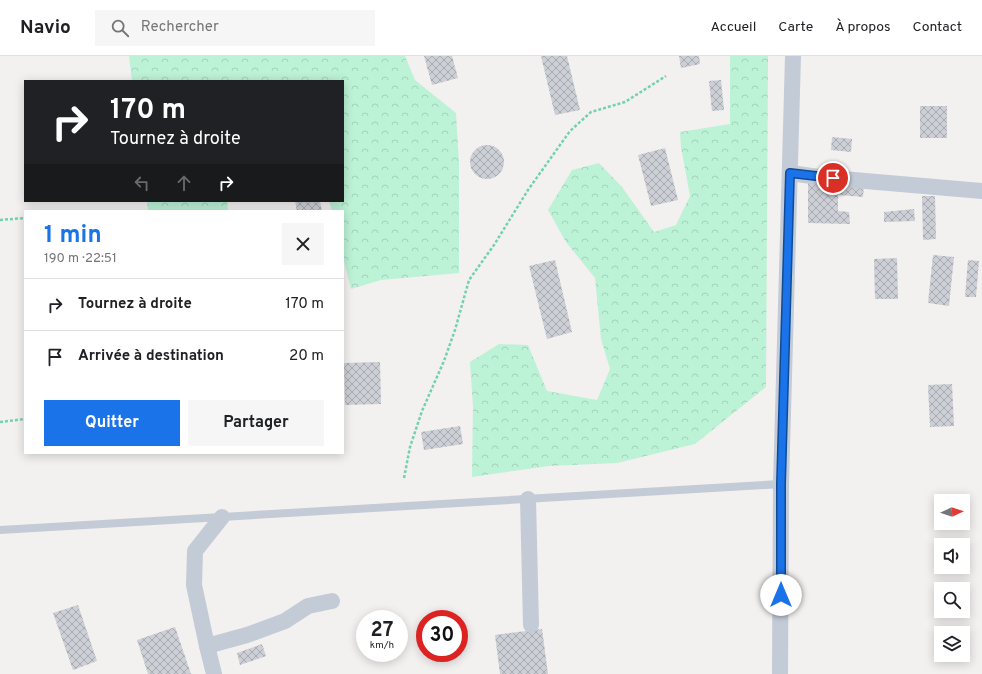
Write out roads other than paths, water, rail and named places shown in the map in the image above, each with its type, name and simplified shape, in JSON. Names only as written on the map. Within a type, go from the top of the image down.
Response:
[{"type":"street","points":[[780,674],[781,484],[793,56]]},
{"type":"street","points":[[790,173],[819,177],[982,191]]},
{"type":"street","points":[[528,499],[531,625]]},
{"type":"street","points":[[214,674],[194,585],[194,551],[222,517]]},
{"type":"street","points":[[207,646],[247,635],[285,621],[308,606],[332,601]]},
{"type":"lane","points":[[0,530],[781,484]]}]
